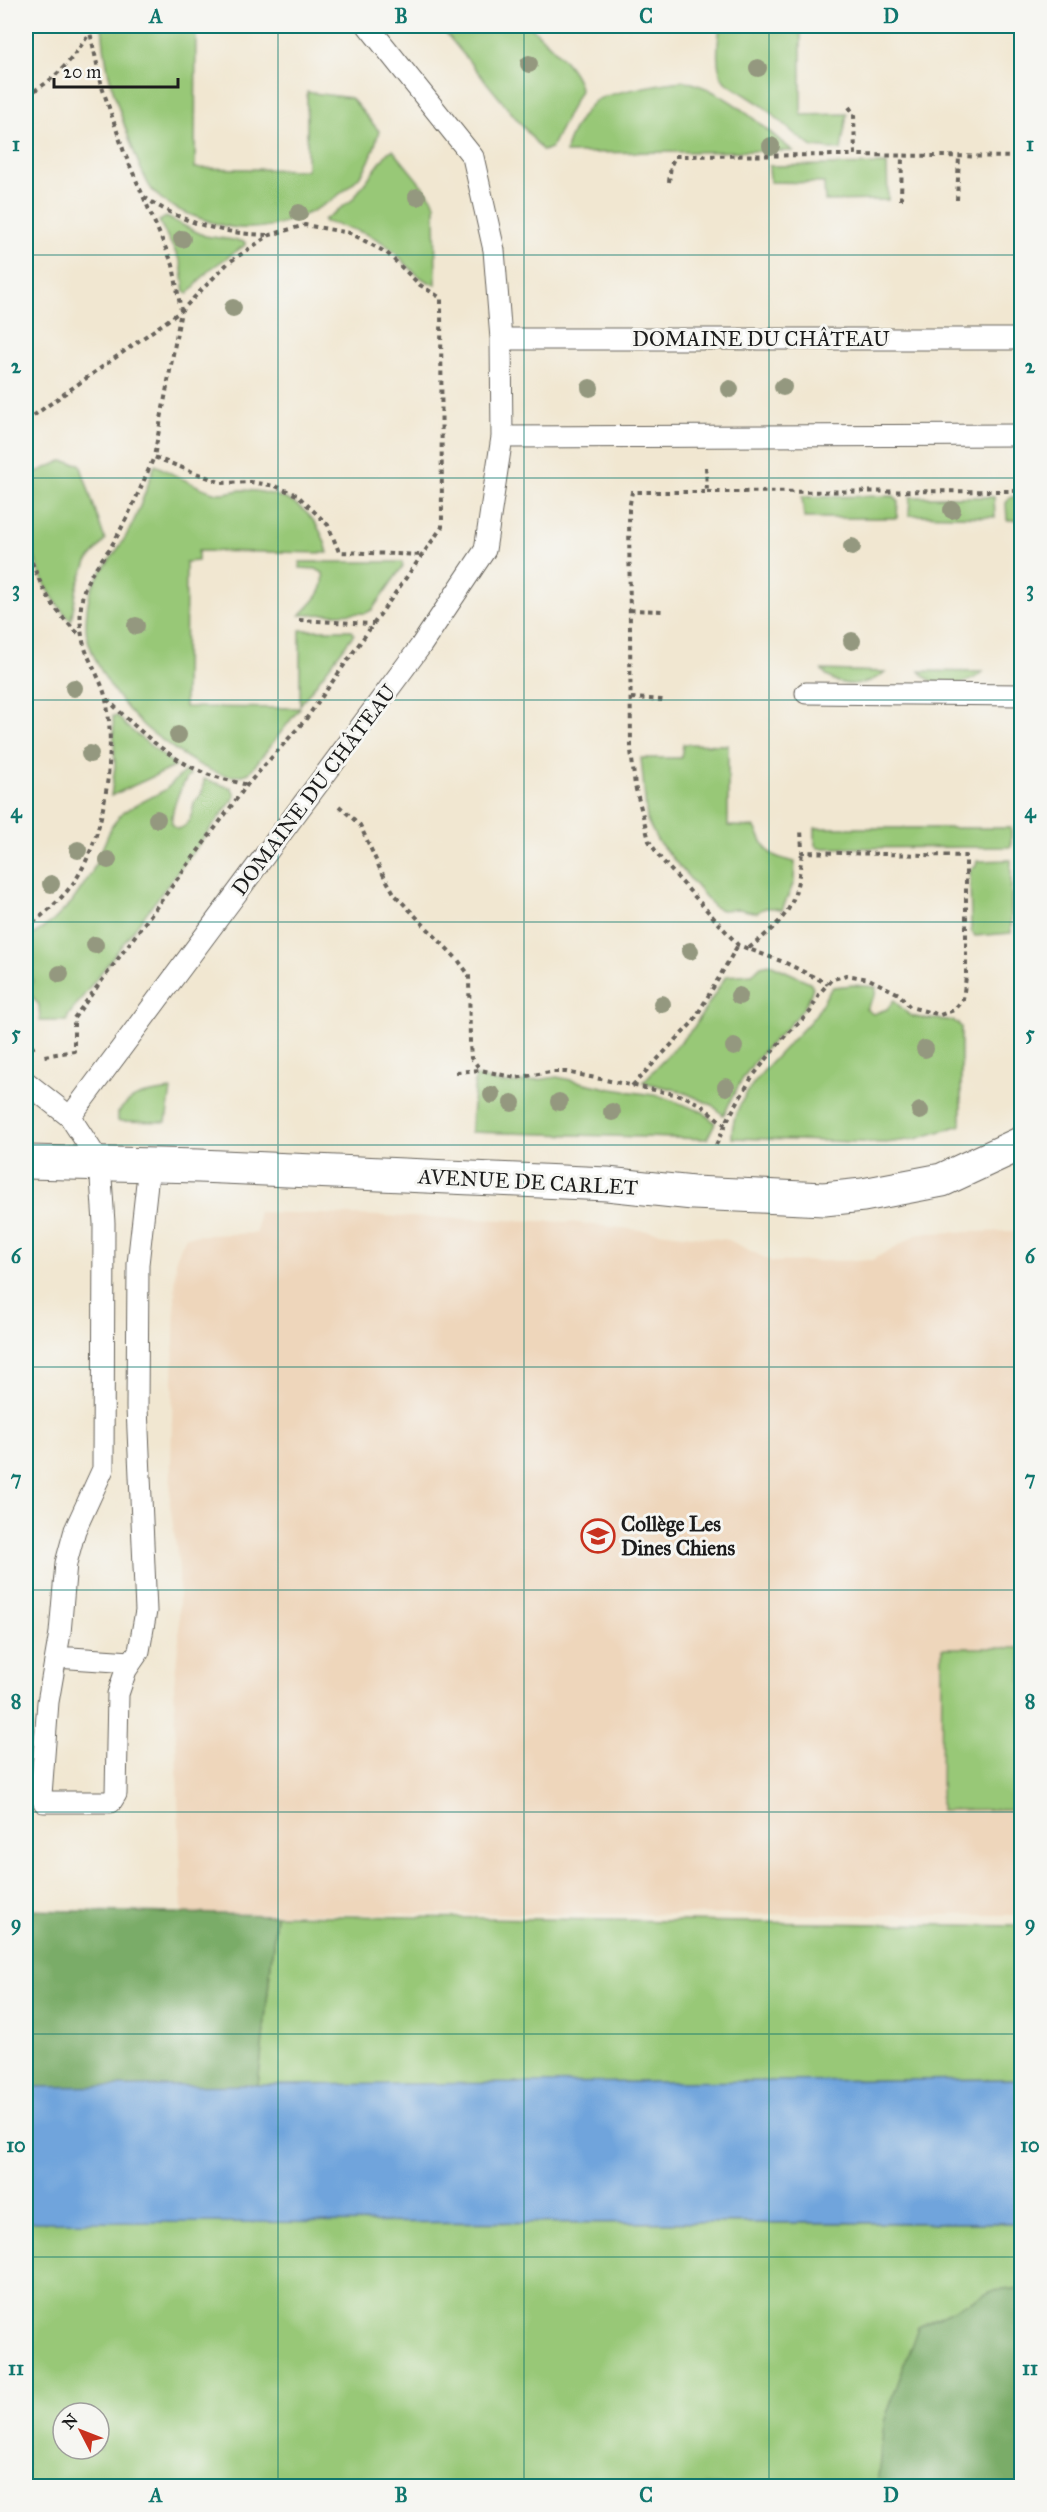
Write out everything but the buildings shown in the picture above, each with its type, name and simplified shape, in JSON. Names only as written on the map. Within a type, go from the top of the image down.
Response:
[{"type":"street","name":"AVENUE DE CARLET","points":[[26,1162],[100,1163],[607,1184],[693,1192],[824,1199],[863,1196],[942,1180],[1022,1143]]},
{"type":"lane","name":"DOMAINE DU CHÂTEAU","points":[[70,1118],[420,647],[485,550],[502,437],[501,339],[494,250],[473,157],[368,26]]},
{"type":"lane","name":"DOMAINE DU CHÂTEAU","points":[[501,339],[1022,339]]},
{"type":"lane","points":[[502,437],[1022,435]]},
{"type":"lane","points":[[806,693],[1022,695]]},
{"type":"lane","points":[[26,1082],[70,1118],[100,1163],[104,1223],[103,1469],[75,1530],[66,1563],[60,1633],[48,1702],[40,1795],[44,1802],[111,1802],[116,1794],[118,1694],[131,1662],[139,1651],[146,1611],[137,1386],[138,1264],[149,1165]]},
{"type":"lane","points":[[56,1657],[131,1662]]},
{"type":"path","points":[[26,928],[48,912],[66,892],[82,868],[98,825],[108,783],[109,738],[106,699],[82,636],[82,598],[92,573],[114,543],[153,457],[181,311],[173,265],[143,197],[102,87],[90,32],[85,26]]},
{"type":"path","points":[[26,95],[36,90],[74,59],[92,26]]},
{"type":"path","points":[[849,107],[854,114],[855,155]]},
{"type":"path","points":[[669,182],[671,165],[675,156],[1022,157]]},
{"type":"path","points":[[901,200],[902,156]]},
{"type":"path","points":[[957,200],[960,156]]},
{"type":"path","points":[[143,197],[164,211],[188,222],[217,230],[270,235]]},
{"type":"path","points":[[26,421],[181,311],[228,263],[270,235],[305,225],[350,233],[387,253],[420,285],[441,298],[442,528],[306,719],[247,785],[74,1018],[74,1051],[42,1056],[35,1051],[29,1040],[32,1011],[26,1003]]},
{"type":"path","points":[[704,436],[706,492]]},
{"type":"path","points":[[153,457],[222,483],[251,482],[275,486],[297,495],[328,525],[339,552],[424,555]]},
{"type":"path","points":[[828,984],[786,963],[738,945],[661,859],[650,841],[635,786],[631,750],[629,509],[632,492],[1022,491]]},
{"type":"path","points":[[26,545],[36,577],[60,617],[82,636]]},
{"type":"path","points":[[630,610],[664,611]]},
{"type":"path","points":[[299,620],[373,624]]},
{"type":"path","points":[[631,698],[664,700]]},
{"type":"path","points":[[106,699],[140,731],[188,765],[208,775],[247,785]]},
{"type":"path","points":[[315,788],[336,802],[360,825],[395,895],[458,960],[469,975],[471,1058],[481,1070]]},
{"type":"path","points":[[748,948],[779,924],[788,913],[802,852],[801,828]]},
{"type":"path","points":[[716,1145],[752,1077],[785,1036],[810,1012],[819,994],[831,980],[846,975],[869,979],[899,994],[910,1007],[940,1015],[954,1010],[963,999],[966,977],[966,856],[802,852]]},
{"type":"path","points":[[632,1086],[693,1022],[738,945]]},
{"type":"path","points":[[456,1072],[481,1070],[516,1078],[550,1072],[566,1072],[684,1096],[701,1105],[725,1125]]},
{"type":"shaded area","name":"Collège Les Dines Chiens","points":[[258,1212],[568,1222],[729,1240],[773,1262],[872,1260],[920,1233],[1021,1231],[1021,1915],[182,1913],[174,1684],[179,1639],[179,1567],[170,1504],[176,1258],[186,1236],[257,1233]]},
{"type":"green space","points":[[102,26],[196,26],[195,168],[307,170],[307,92],[351,98],[379,131],[366,167],[346,189],[317,209],[283,223],[266,227],[226,226],[175,208],[153,191],[134,153],[108,71]]},
{"type":"green space","points":[[440,26],[530,26],[560,55],[574,73],[580,90],[551,148],[543,151]]},
{"type":"green space","points":[[720,26],[801,26],[801,115],[847,114],[841,150],[813,147],[763,106],[725,82],[718,63]]},
{"type":"green space","points":[[685,81],[715,92],[729,101],[793,151],[566,153],[576,125],[595,101],[624,91]]},
{"type":"green space","points":[[393,150],[433,199],[435,205],[436,285],[421,278],[379,240],[324,220],[352,200],[388,152]]},
{"type":"green space","points":[[887,164],[888,200],[825,201],[824,183],[770,182],[769,166]]},
{"type":"green space","points":[[166,217],[205,236],[241,241],[245,242],[245,245],[209,270],[188,294],[185,292],[181,263],[159,221]]},
{"type":"green space","points":[[62,461],[80,464],[105,540],[87,562],[77,587],[71,621],[46,587],[38,570],[31,534],[31,494],[34,473]]},
{"type":"green space","points":[[155,465],[213,492],[258,491],[286,499],[308,514],[316,524],[328,553],[198,551],[198,561],[186,562],[185,707],[300,708],[249,773],[240,776],[220,774],[200,765],[148,730],[111,687],[97,664],[88,640],[86,615],[91,590],[97,577],[132,526]]},
{"type":"green space","points":[[894,496],[898,501],[897,518],[804,518],[802,497]]},
{"type":"green space","points":[[910,497],[994,497],[995,517],[909,515]]},
{"type":"green space","points":[[1010,497],[1021,497],[1021,520],[1007,520],[1006,503]]},
{"type":"green space","points":[[300,562],[402,562],[403,566],[372,610],[366,613],[300,615],[317,597],[322,586],[323,573],[316,569],[300,568]]},
{"type":"green space","points":[[300,630],[351,630],[354,634],[300,705]]},
{"type":"green space","points":[[822,670],[885,672],[870,681],[853,684],[836,681]]},
{"type":"green space","points":[[919,671],[983,672],[968,681],[950,685],[933,681]]},
{"type":"green space","points":[[113,716],[118,716],[126,726],[176,766],[111,796],[115,766]]},
{"type":"green space","points":[[683,744],[728,745],[728,826],[755,827],[769,852],[779,858],[795,862],[794,882],[782,910],[768,908],[757,913],[739,909],[721,910],[714,907],[657,840],[647,820],[641,758],[681,758]]},
{"type":"green space","points":[[185,771],[190,775],[180,791],[172,819],[172,824],[177,829],[182,828],[190,819],[194,802],[202,792],[204,779],[231,788],[235,794],[234,798],[68,1016],[67,1021],[40,1021],[39,1005],[26,989],[33,981],[26,972],[26,940],[53,921],[72,902],[91,874],[112,826],[123,812],[165,790]]},
{"type":"green space","points":[[815,828],[1011,828],[1011,847],[818,848],[815,845]]},
{"type":"green space","points":[[1011,860],[1011,933],[975,936],[971,931],[970,870],[976,866],[977,861]]},
{"type":"green space","points":[[770,964],[810,982],[813,987],[810,997],[799,1013],[748,1071],[723,1115],[712,1105],[681,1091],[643,1082],[694,1027],[726,976],[752,974],[761,966]]},
{"type":"green space","points":[[853,985],[876,987],[875,995],[866,1009],[873,1014],[887,1009],[894,1000],[912,1016],[952,1021],[961,1027],[961,1125],[916,1139],[886,1143],[732,1138],[734,1121],[740,1105],[762,1073],[813,1018],[833,987]]},
{"type":"green space","points":[[475,1076],[500,1083],[557,1077],[612,1089],[660,1096],[703,1112],[715,1123],[707,1139],[471,1132]]},
{"type":"green space","points":[[171,1090],[166,1122],[118,1121],[118,1113],[129,1101],[148,1093]]},
{"type":"green space","points":[[942,1648],[1021,1648],[1021,1809],[941,1810]]},
{"type":"green space","points":[[26,1910],[276,1915],[258,2086],[26,2087]]},
{"type":"green space","points":[[276,1915],[1021,1926],[1021,2079],[258,2086]]},
{"type":"green space","points":[[26,2222],[1021,2223],[1021,2486],[26,2486]]},
{"type":"green space","points":[[1021,2288],[1021,2486],[877,2486],[884,2422],[918,2327],[992,2291]]},
{"type":"water","points":[[1021,2079],[1021,2223],[26,2222],[26,2087]]},
{"type":"place","name":"Collège Les Dines Chiens","points":[[598,1536]]}]
